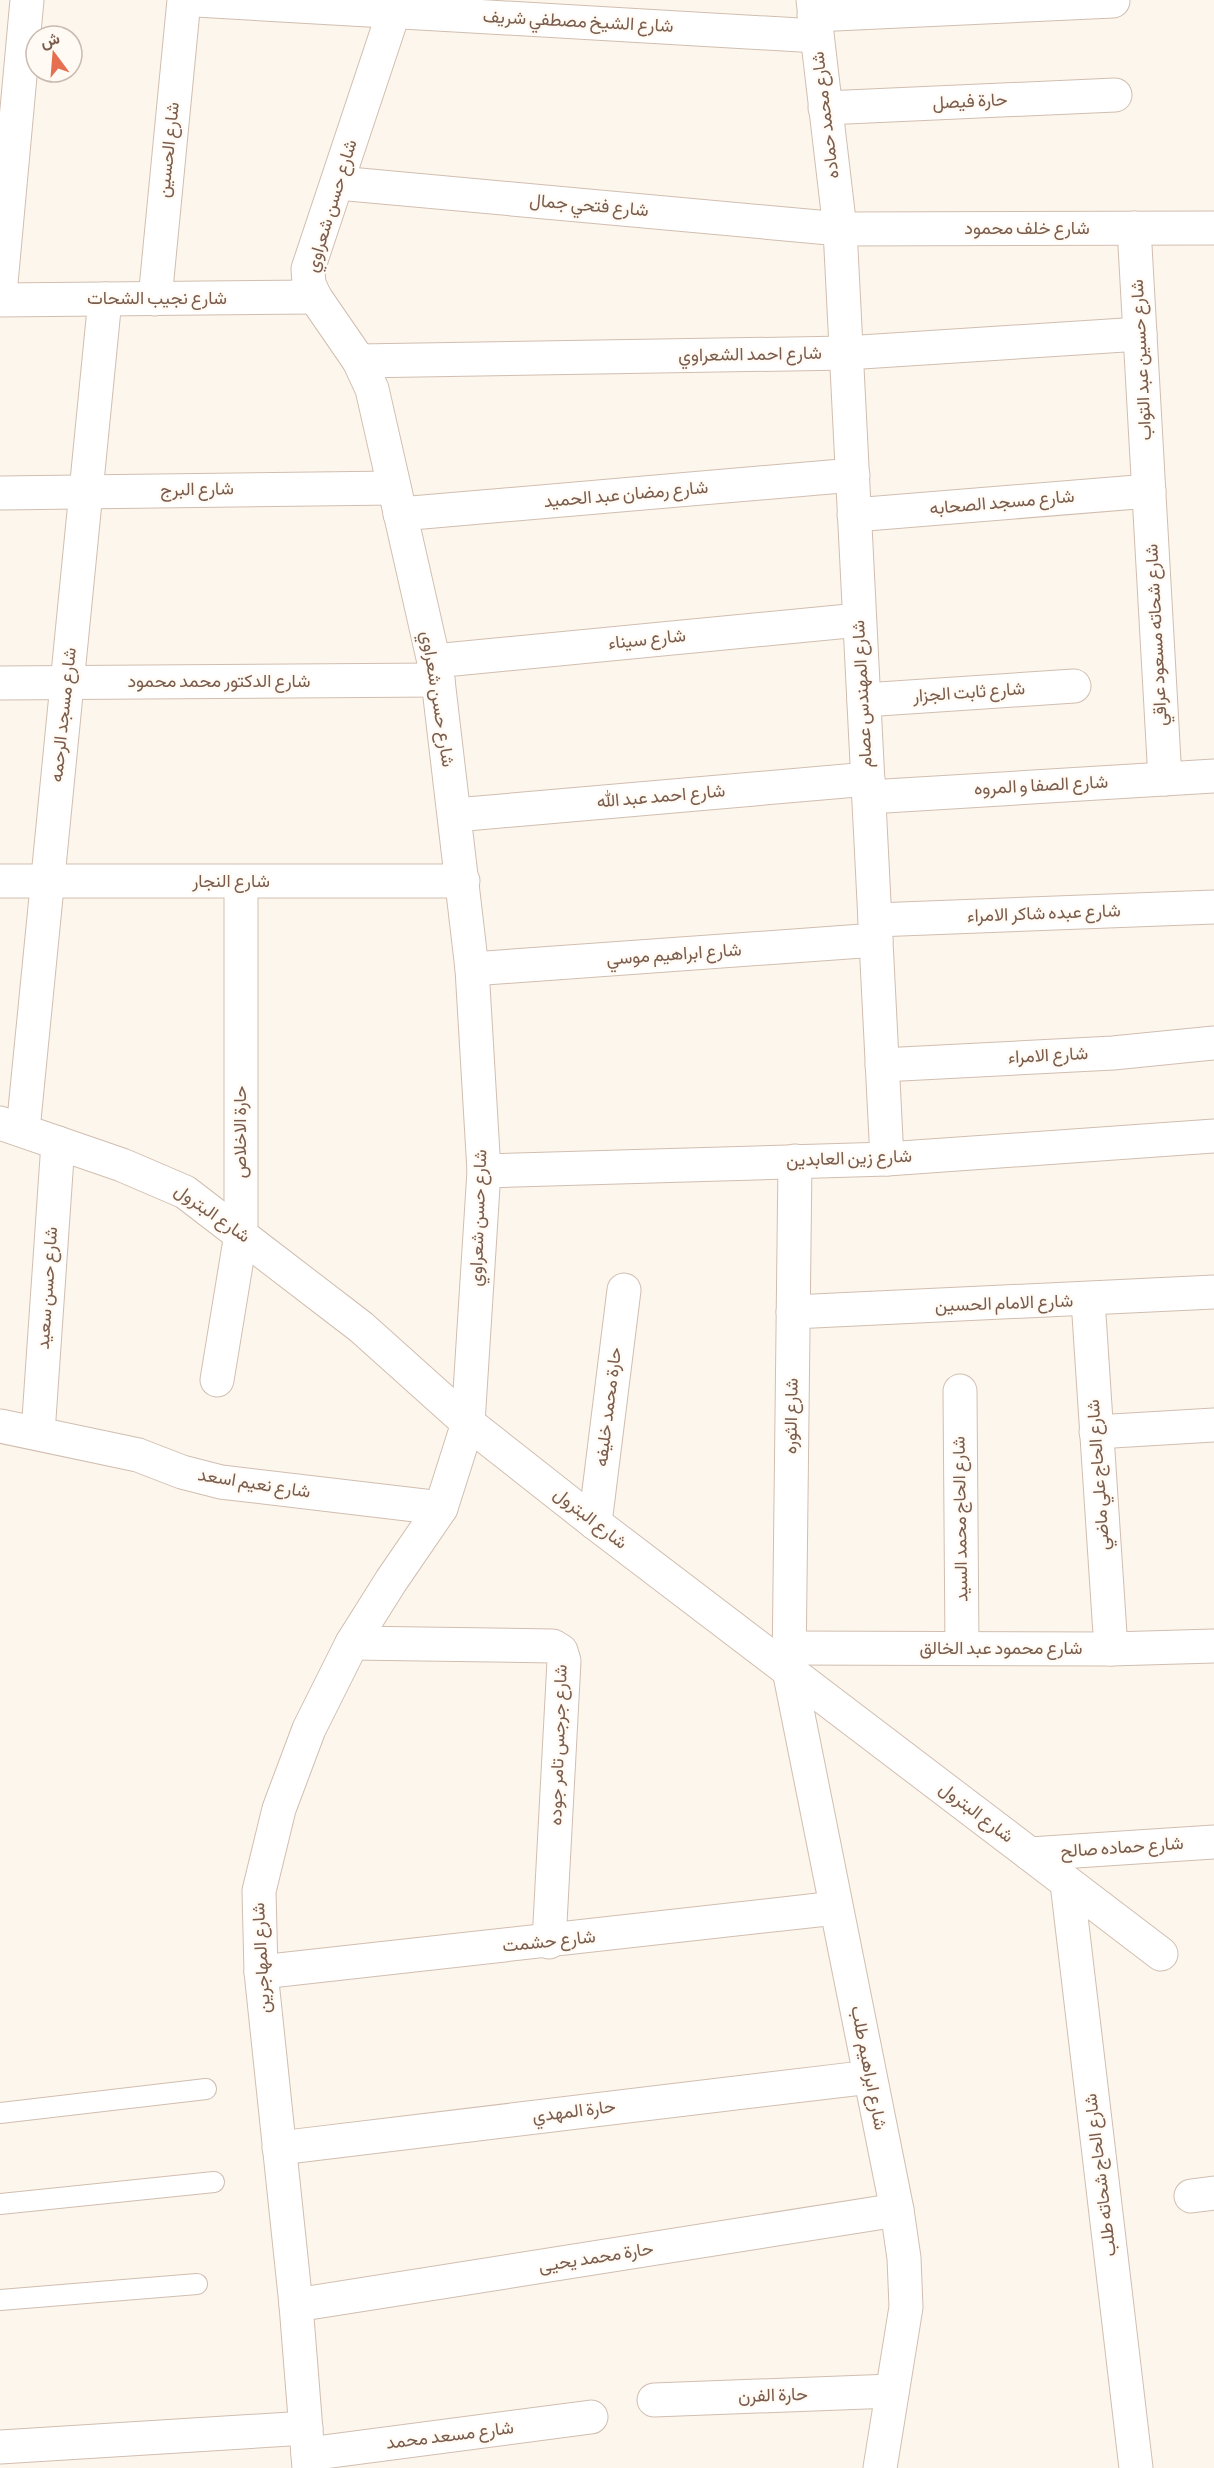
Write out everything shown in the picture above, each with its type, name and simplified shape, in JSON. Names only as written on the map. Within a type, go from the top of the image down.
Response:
[{"type":"street","points":[[0,294],[27,0]]},
{"type":"street","name":"شارع الحسين","points":[[155,299],[184,0]]},
{"type":"street","name":"شارع الشيخ مصطفي شريف","points":[[196,0],[394,11],[815,17],[1113,1]]},
{"type":"street","name":"شارع حسن شعراوي","points":[[394,11],[308,269],[309,284],[315,297],[359,362],[372,389],[436,671],[472,969],[484,1171],[468,1422]]},
{"type":"street","name":"شارع محمد حماده","points":[[815,17],[840,229]]},
{"type":"street","name":"حارة فيصل","points":[[825,108],[1115,95]]},
{"type":"street","name":"شارع فتحي جمال","points":[[338,183],[840,229]]},
{"type":"street","name":"شارع حسين عبد التواب","points":[[1134,228],[1149,491]]},
{"type":"street","name":"شارع خلف محمود","points":[[840,229],[1214,228]]},
{"type":"street","name":"شارع المهندس عصام","points":[[840,229],[887,1159]]},
{"type":"street","name":"شارع نجيب الشحات","points":[[0,300],[315,297]]},
{"type":"street","name":"شارع مسجد الرحمه","points":[[11,1126],[48,881],[105,299]]},
{"type":"street","name":"شارع احمد الشعراوي","points":[[359,362],[846,353],[1140,334]]},
{"type":"street","name":"شارع رمضان عبد الحميد","points":[[397,501],[853,475]]},
{"type":"street","name":"شارع مسجد الصحابه","points":[[854,515],[1149,491]]},
{"type":"street","name":"شارع شحاته مسعود عراقي","points":[[1149,491],[1165,779]]},
{"type":"street","name":"شارع البرج","points":[[0,493],[86,492],[397,501]]},
{"type":"street","name":"شارع سيناء","points":[[436,671],[860,620]]},
{"type":"street","name":"شارع الدكتور محمد محمود","points":[[0,683],[68,683],[436,671]]},
{"type":"street","name":"شارع ثابت الجزار","points":[[864,700],[1074,686]]},
{"type":"street","name":"شارع الصفا و المروه","points":[[868,788],[1214,776]]},
{"type":"street","name":"شارع احمد عبد الله","points":[[455,815],[868,788]]},
{"type":"street","name":"شارع النجار","points":[[0,881],[463,882]]},
{"type":"street","name":"حارة الاخلاص","points":[[217,1380],[242,1234],[241,882]]},
{"type":"street","name":"شارع عبده شاكر الامراء","points":[[875,930],[1214,907]]},
{"type":"street","name":"شارع ابراهيم موسي","points":[[472,969],[875,930]]},
{"type":"street","name":"شارع الامراء","points":[[882,1065],[1113,1053],[1214,1043]]},
{"type":"street","name":"شارع البترول","points":[[11,1126],[123,1165],[185,1192],[361,1327],[468,1422],[595,1523],[789,1659],[1030,1854],[1161,1954]]},
{"type":"street","name":"شارع زين العابدين","points":[[484,1171],[887,1159],[1214,1136]]},
{"type":"street","name":"شارع حسن سعيد","points":[[38,1432],[58,1143]]},
{"type":"street","name":"شارع الثوره","points":[[789,1659],[795,1161]]},
{"type":"street","name":"حارة محمد خليفه","points":[[595,1523],[624,1290]]},
{"type":"street","name":"شارع الامام الحسين","points":[[793,1312],[1088,1300],[1214,1292]]},
{"type":"street","name":"شارع الحاج علي ماضي","points":[[1088,1300],[1111,1649]]},
{"type":"street","name":"شارع الحاج محمد السيد","points":[[960,1391],[962,1648]]},
{"type":"street","name":"شارع المهاجرين","points":[[308,2450],[296,2305],[261,1972],[259,1891],[279,1809],[309,1729],[352,1643],[441,1508],[468,1422]]},
{"type":"street","points":[[1096,1432],[1214,1425]]},
{"type":"street","name":"شارع نعيم اسعد","points":[[0,1426],[38,1432],[138,1455],[182,1472],[221,1482],[441,1508]]},
{"type":"street","name":"شارع جرجس تامر جوده","points":[[352,1643],[553,1646],[561,1651],[564,1662],[549,1942]]},
{"type":"street","name":"شارع محمود عبد الخالق","points":[[789,1659],[962,1648],[1111,1649],[1214,1646]]},
{"type":"street","name":"شارع ابراهيم طلب","points":[[789,1659],[897,2210],[904,2258],[906,2307],[880,2468]]},
{"type":"street","name":"شارع حماده صالح","points":[[1030,1854],[1214,1842]]},
{"type":"street","name":"شارع الحاج شحاته طلب","points":[[1067,1883],[1136,2468]]},
{"type":"street","name":"شارع حشمت","points":[[261,1972],[549,1942],[836,1908]]},
{"type":"street","name":"حارة المهدي","points":[[279,2148],[870,2078]]},
{"type":"street","name":"حارة محمد يحيى","points":[[296,2305],[897,2210]]},
{"type":"street","name":"حارة الفرن","points":[[654,2400],[892,2391]]},
{"type":"street","name":"شارع مسعد محمد","points":[[0,2447],[308,2450],[591,2417]]},
{"type":"lane","points":[[0,2113],[206,2089]]},
{"type":"lane","points":[[0,2204],[214,2182]]},
{"type":"lane","points":[[0,2300],[197,2284]]}]
